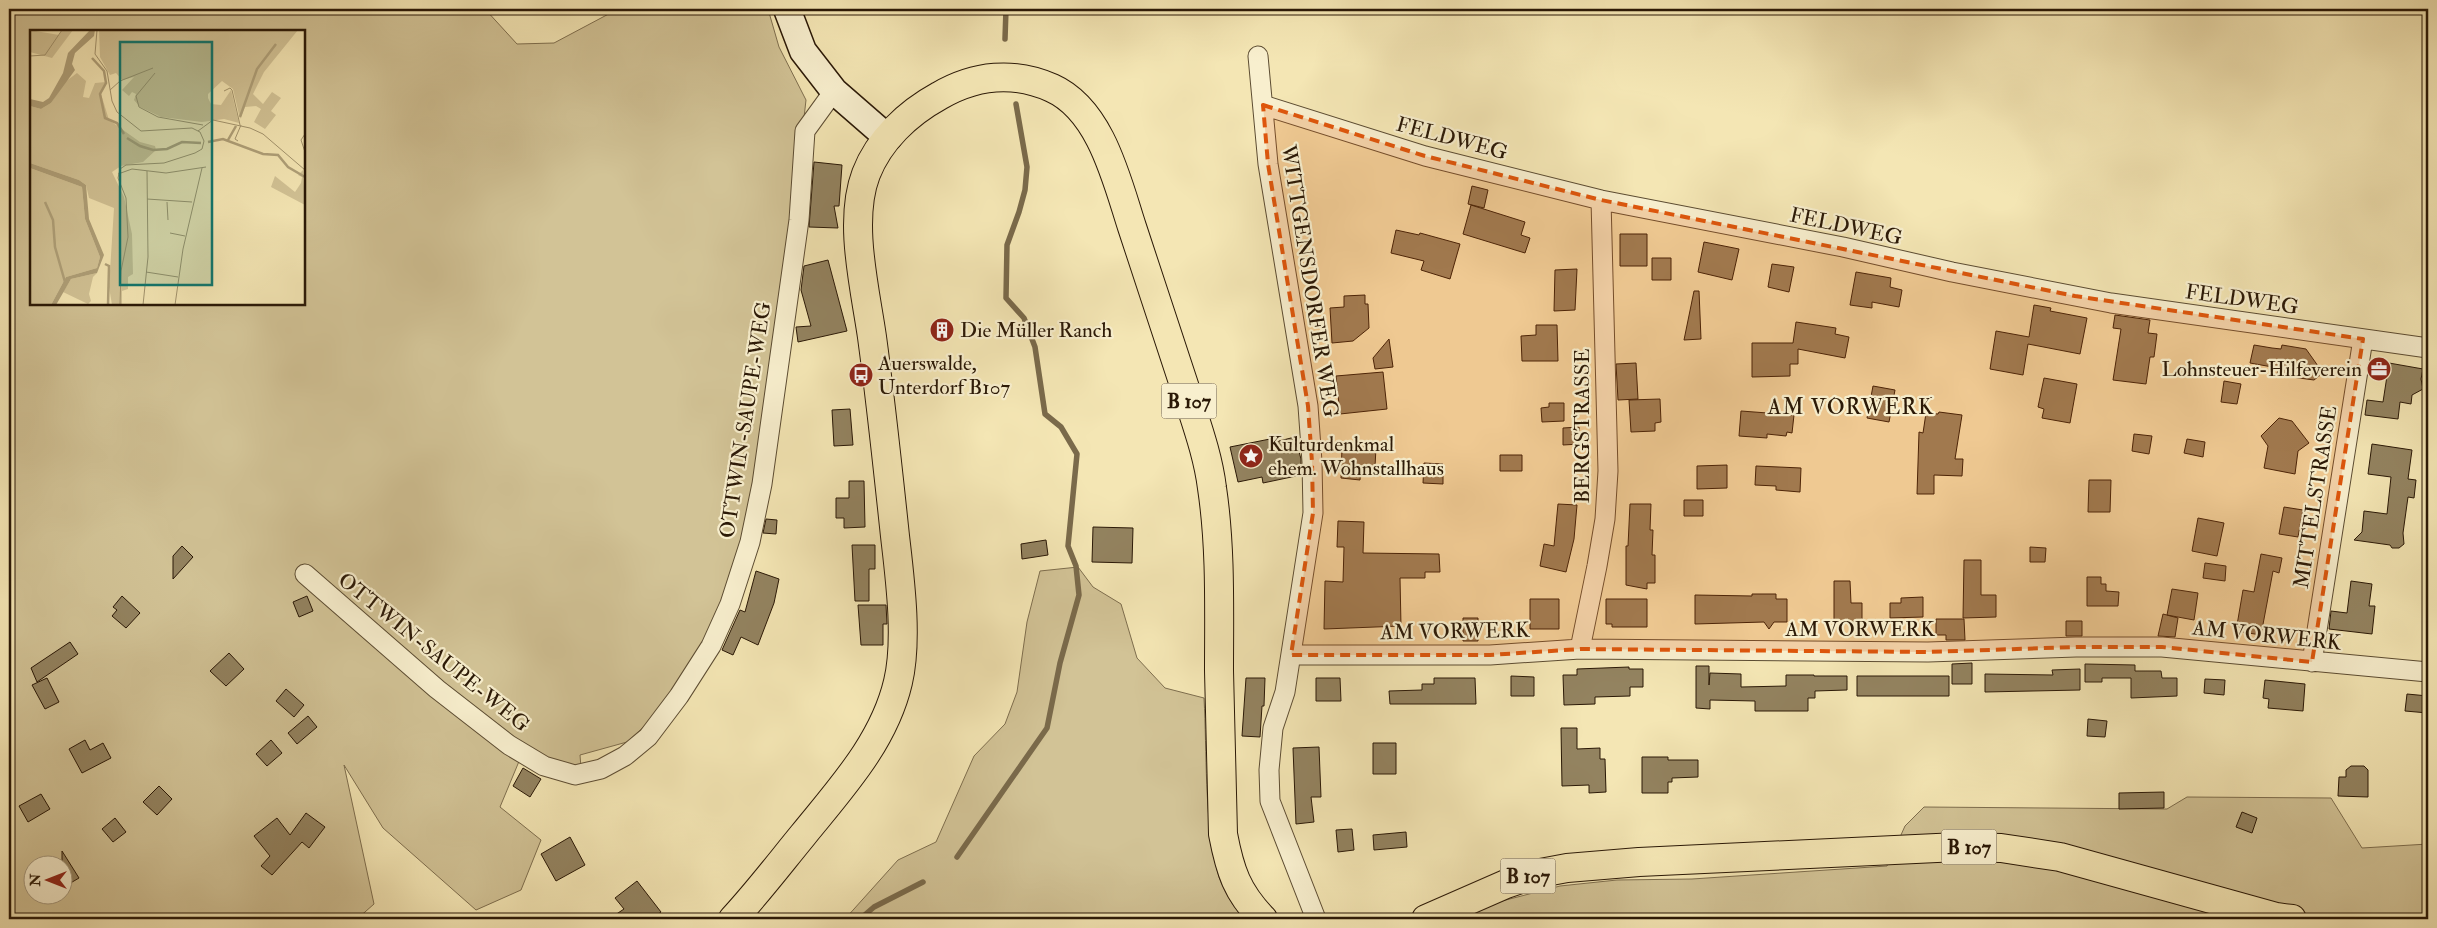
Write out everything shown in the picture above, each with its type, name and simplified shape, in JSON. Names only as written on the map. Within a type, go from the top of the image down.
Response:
[{"type":"main road","points":[[787,9],[803,51],[834,91],[888,138]]},
{"type":"main road","name":"B 107","points":[[733,919],[854,772],[887,718],[900,676],[902,652],[900,579],[887,459],[864,287],[860,236],[860,204],[865,176],[888,138],[902,122],[928,102],[970,81],[989,76],[1008,77],[1056,89],[1076,104],[1092,124],[1116,180],[1178,367],[1209,470],[1217,544],[1223,834],[1229,867],[1239,889],[1263,919]]},
{"type":"main road","name":"B 107","points":[[1426,919],[1506,884],[1535,874],[1567,868],[1639,862],[1958,847],[2001,848],[2060,857],[2276,917],[2292,919]]},
{"type":"street","name":"WITTGENSDORFER WEG","points":[[1258,56],[1268,164],[1308,406],[1312,462],[1312,513],[1291,656],[1284,692],[1273,728],[1269,770],[1270,801],[1316,919]]},
{"type":"street","name":"OTTWIN-SAUPE-WEG","points":[[304,574],[436,688],[509,745],[544,766],[575,775],[600,770],[626,756],[648,737],[679,696],[711,646],[730,604],[750,542],[762,484],[799,220],[805,131],[834,91]]},
{"type":"street","name":"FELDWEG","points":[[1263,105],[1425,156],[1601,200],[1843,247],[2075,296],[2428,348]]},
{"type":"street","name":"BERGSTRASSE","points":[[1580,650],[1603,529],[1608,471],[1601,200]]},
{"type":"street","name":"MITTELSTRASSE","points":[[2312,662],[2363,339]]},
{"type":"street","name":"AM VORWERK","points":[[1291,656],[1490,655],[1580,650],[1928,652],[2076,646],[2162,647],[2428,672]]},
{"type":"highlighted area","points":[[1263,105],[1425,156],[1601,200],[2075,296],[2363,339],[2312,662],[2162,647],[2076,647],[1928,652],[1580,649],[1490,655],[1291,655],[1313,513],[1312,462],[1308,406],[1268,164]]},
{"type":"shaded area","points":[[9,9],[485,9],[517,44],[554,43],[618,9],[768,9],[779,47],[806,100],[779,338],[751,516],[726,601],[700,650],[676,687],[650,721],[627,742],[580,755],[582,781],[520,759],[500,807],[541,840],[521,890],[476,910],[383,828],[344,765],[374,904],[357,919],[9,919]]},
{"type":"shaded area","points":[[1078,567],[1093,587],[1121,604],[1137,658],[1165,688],[1204,698],[1208,807],[1213,850],[1219,877],[1225,890],[1232,904],[1246,919],[845,919],[898,860],[936,842],[974,756],[1005,724],[1017,692],[1027,622],[1040,571]]},
{"type":"shaded area","points":[[2187,797],[2331,798],[2362,848],[2428,844],[2428,919],[1459,919],[1502,901],[1560,886],[1617,880],[1692,879],[1887,866],[1905,826],[1924,807],[2167,809]]},
{"type":"building","points":[[814,162],[842,165],[839,206],[834,206],[838,228],[809,227]]},
{"type":"building","points":[[1472,186],[1488,190],[1484,208],[1468,204]]},
{"type":"building","points":[[1471,205],[1525,222],[1521,235],[1530,238],[1525,253],[1463,234]]},
{"type":"building","points":[[1396,230],[1419,235],[1420,233],[1460,244],[1450,279],[1421,270],[1424,261],[1391,253]]},
{"type":"building","points":[[1620,234],[1647,234],[1647,266],[1620,266]]},
{"type":"building","points":[[1704,242],[1739,249],[1732,280],[1698,272]]},
{"type":"building","points":[[1652,258],[1671,258],[1671,280],[1652,280]]},
{"type":"building","points":[[828,260],[847,331],[798,342],[796,327],[811,326],[801,290],[804,266]]},
{"type":"building","points":[[1772,264],[1794,267],[1789,292],[1768,287]]},
{"type":"building","points":[[1577,269],[1575,310],[1554,311],[1555,270]]},
{"type":"building","points":[[1856,272],[1891,278],[1890,287],[1902,290],[1899,307],[1872,302],[1872,308],[1850,305]]},
{"type":"building","points":[[1694,291],[1699,291],[1701,339],[1684,340]]},
{"type":"building","points":[[1365,295],[1365,304],[1368,304],[1369,328],[1353,341],[1332,343],[1330,308],[1344,307],[1344,296]]},
{"type":"building","points":[[2034,305],[2051,308],[2050,311],[2087,318],[2080,354],[2028,344],[2023,375],[1990,369],[1996,331],[2029,337]]},
{"type":"building","points":[[2115,315],[2150,320],[2148,333],[2157,334],[2154,357],[2150,357],[2146,384],[2113,380],[2121,329],[2113,328]]},
{"type":"building","points":[[1796,322],[1836,328],[1835,334],[1849,337],[1845,358],[1798,349],[1798,364],[1790,364],[1790,376],[1752,377],[1752,343],[1793,343]]},
{"type":"building","points":[[1536,325],[1557,325],[1558,361],[1522,361],[1521,336],[1536,335]]},
{"type":"building","points":[[1389,339],[1393,367],[1375,369],[1373,358]]},
{"type":"building","points":[[2254,345],[2281,349],[2282,345],[2306,349],[2323,373],[2314,380],[2277,375],[2278,368],[2250,363]]},
{"type":"building","points":[[1636,363],[1638,399],[1618,400],[1616,364]]},
{"type":"building","points":[[2389,363],[2423,369],[2421,379],[2423,389],[2412,395],[2411,404],[2400,402],[2398,419],[2365,415],[2367,400],[2383,402]]},
{"type":"building","points":[[1383,372],[1387,409],[1340,414],[1336,376]]},
{"type":"building","points":[[2044,378],[2077,384],[2070,423],[2042,418],[2044,409],[2038,407]]},
{"type":"building","points":[[2224,381],[2241,384],[2237,404],[2221,402]]},
{"type":"building","points":[[1873,386],[1895,390],[1889,422],[1867,418]]},
{"type":"building","points":[[1660,399],[1661,422],[1655,423],[1655,431],[1631,432],[1629,400]]},
{"type":"building","points":[[1549,403],[1564,403],[1564,421],[1542,422],[1541,408],[1549,407]]},
{"type":"building","points":[[850,409],[853,445],[834,446],[832,410]]},
{"type":"building","points":[[1741,411],[1794,415],[1792,433],[1787,432],[1786,436],[1767,434],[1767,438],[1739,436]]},
{"type":"building","points":[[1939,412],[1962,415],[1955,459],[1963,459],[1962,476],[1934,475],[1934,494],[1917,494],[1919,432],[1923,433],[1926,413],[1938,414]]},
{"type":"building","points":[[2279,418],[2292,421],[2309,443],[2298,451],[2295,474],[2264,468],[2268,446],[2261,436]]},
{"type":"building","points":[[1579,427],[1580,444],[1563,445],[1563,428]]},
{"type":"building","points":[[2134,434],[2152,436],[2149,454],[2132,451]]},
{"type":"building","points":[[1295,437],[1301,459],[1301,475],[1263,483],[1262,477],[1238,482],[1230,447],[1270,439],[1271,443]]},
{"type":"building","points":[[2187,439],[2205,442],[2203,457],[2184,453]]},
{"type":"building","points":[[2372,444],[2412,450],[2408,479],[2416,480],[2414,498],[2408,497],[2403,533],[2404,544],[2399,548],[2354,540],[2362,532],[2364,511],[2387,514],[2391,477],[2368,474]]},
{"type":"building","points":[[1342,446],[1376,447],[1375,467],[1361,467],[1360,480],[1341,478]]},
{"type":"building","points":[[1500,455],[1522,455],[1522,471],[1500,471]]},
{"type":"building","points":[[1424,463],[1443,464],[1443,484],[1423,483]]},
{"type":"building","points":[[1727,465],[1727,488],[1697,489],[1697,466]]},
{"type":"building","points":[[1756,466],[1801,468],[1800,492],[1776,490],[1776,486],[1755,485]]},
{"type":"building","points":[[2089,480],[2111,480],[2110,512],[2088,512]]},
{"type":"building","points":[[849,481],[864,481],[865,527],[844,528],[844,518],[836,518],[836,498],[849,498]]},
{"type":"building","points":[[1684,500],[1703,500],[1703,516],[1684,516]]},
{"type":"building","points":[[1558,504],[1577,505],[1574,539],[1566,572],[1540,566],[1544,544],[1554,546]]},
{"type":"building","points":[[1630,504],[1651,504],[1650,530],[1653,530],[1652,555],[1655,555],[1655,583],[1647,583],[1647,589],[1626,585],[1626,546],[1628,546]]},
{"type":"building","points":[[2284,507],[2303,510],[2298,537],[2279,534]]},
{"type":"building","points":[[2198,518],[2224,523],[2217,556],[2192,551]]},
{"type":"building","points":[[766,519],[777,520],[776,534],[763,533]]},
{"type":"building","points":[[1338,521],[1364,522],[1363,553],[1439,554],[1440,572],[1425,572],[1425,578],[1400,578],[1401,626],[1324,629],[1325,581],[1343,582],[1344,547],[1337,547]]},
{"type":"building","points":[[1093,527],[1133,528],[1132,563],[1092,562]]},
{"type":"building","points":[[1046,540],[1048,555],[1022,559],[1021,544]]},
{"type":"building","points":[[852,545],[875,545],[875,569],[869,569],[869,601],[855,601]]},
{"type":"building","points":[[182,546],[193,557],[173,579],[173,556]]},
{"type":"building","points":[[2030,547],[2046,548],[2045,562],[2030,562]]},
{"type":"building","points":[[2261,554],[2282,558],[2279,573],[2273,571],[2261,635],[2236,631],[2243,590],[2254,592]]},
{"type":"building","points":[[1964,560],[1981,560],[1981,595],[1996,595],[1996,617],[1963,618]]},
{"type":"building","points":[[2205,563],[2226,566],[2225,581],[2203,578]]},
{"type":"building","points":[[756,571],[779,579],[774,603],[758,645],[741,637],[733,655],[722,650],[740,610],[745,612]]},
{"type":"building","points":[[2087,577],[2101,577],[2101,584],[2106,584],[2106,591],[2119,592],[2118,606],[2087,606]]},
{"type":"building","points":[[1834,581],[1850,581],[1851,603],[1862,603],[1862,622],[1834,622]]},
{"type":"building","points":[[2351,581],[2372,584],[2369,606],[2375,606],[2372,634],[2329,629],[2331,611],[2347,613]]},
{"type":"building","points":[[2172,589],[2198,593],[2194,620],[2167,615]]},
{"type":"building","points":[[1752,594],[1776,594],[1776,599],[1787,599],[1787,622],[1774,622],[1769,629],[1764,622],[1695,624],[1695,595],[1752,596]]},
{"type":"building","points":[[122,596],[140,613],[126,628],[112,616],[117,610],[113,607]]},
{"type":"building","points":[[307,596],[313,611],[299,617],[293,602]]},
{"type":"building","points":[[1923,597],[1923,617],[1890,618],[1890,603],[1901,603],[1901,598]]},
{"type":"building","points":[[1530,599],[1559,599],[1559,629],[1530,629]]},
{"type":"building","points":[[1606,599],[1647,599],[1647,627],[1612,627],[1612,624],[1606,624]]},
{"type":"building","points":[[858,605],[886,605],[887,624],[883,624],[883,645],[861,645]]},
{"type":"building","points":[[2163,614],[2178,618],[2175,637],[2158,636]]},
{"type":"building","points":[[1463,618],[1478,618],[1478,641],[1463,641]]},
{"type":"building","points":[[1936,619],[1964,619],[1965,640],[1946,640],[1946,635],[1936,635]]},
{"type":"building","points":[[2066,621],[2082,621],[2082,636],[2066,636]]},
{"type":"building","points":[[70,642],[78,654],[37,682],[31,668]]},
{"type":"building","points":[[229,653],[244,669],[226,686],[210,671]]},
{"type":"building","points":[[1972,663],[1972,684],[1952,684],[1952,664]]},
{"type":"building","points":[[2085,664],[2135,665],[2135,671],[2161,671],[2162,678],[2177,678],[2177,696],[2131,698],[2131,678],[2102,678],[2102,682],[2085,682]]},
{"type":"building","points":[[1696,666],[1709,666],[1709,685],[1710,673],[1741,674],[1741,687],[1786,686],[1786,675],[1847,676],[1847,690],[1815,691],[1815,698],[1808,698],[1808,711],[1755,711],[1755,701],[1710,700],[1710,709],[1696,708]]},
{"type":"building","points":[[1629,667],[1629,669],[1643,669],[1643,687],[1630,687],[1630,696],[1595,697],[1595,704],[1564,705],[1563,675],[1577,675],[1577,669]]},
{"type":"building","points":[[2080,669],[2080,690],[1985,692],[1985,674],[2053,675],[2052,670]]},
{"type":"building","points":[[1511,676],[1534,677],[1534,696],[1511,696]]},
{"type":"building","points":[[1857,676],[1949,676],[1949,696],[1857,696]]},
{"type":"building","points":[[47,678],[59,702],[45,709],[32,685]]},
{"type":"building","points":[[1246,678],[1265,678],[1260,737],[1242,736]]},
{"type":"building","points":[[1316,678],[1340,678],[1341,701],[1316,701]]},
{"type":"building","points":[[1434,678],[1475,678],[1476,704],[1390,704],[1389,691],[1422,690],[1422,684],[1434,684]]},
{"type":"building","points":[[2205,679],[2225,680],[2224,695],[2204,693]]},
{"type":"building","points":[[2265,680],[2305,684],[2303,711],[2268,708],[2269,699],[2263,698]]},
{"type":"building","points":[[286,689],[304,705],[294,717],[276,701]]},
{"type":"building","points":[[2407,694],[2428,696],[2428,713],[2405,711]]},
{"type":"building","points":[[308,716],[317,727],[297,744],[288,733]]},
{"type":"building","points":[[2088,719],[2107,721],[2105,737],[2087,736]]},
{"type":"building","points":[[1561,728],[1577,728],[1577,749],[1600,748],[1600,759],[1605,759],[1606,792],[1589,793],[1589,785],[1562,786]]},
{"type":"building","points":[[85,740],[90,750],[103,743],[111,758],[82,773],[69,749]]},
{"type":"building","points":[[271,740],[282,753],[267,766],[256,754]]},
{"type":"building","points":[[1373,743],[1396,743],[1396,774],[1373,774]]},
{"type":"building","points":[[1319,747],[1321,797],[1311,797],[1314,822],[1296,824],[1293,748]]},
{"type":"building","points":[[1642,757],[1668,757],[1668,760],[1698,760],[1698,777],[1672,778],[1672,782],[1668,782],[1668,793],[1642,793]]},
{"type":"building","points":[[2351,766],[2364,766],[2368,770],[2368,797],[2338,796],[2339,777],[2346,777],[2346,770]]},
{"type":"building","points":[[523,768],[541,779],[530,797],[513,786]]},
{"type":"building","points":[[159,786],[172,799],[157,815],[143,802]]},
{"type":"building","points":[[2164,792],[2164,808],[2119,809],[2119,793]]},
{"type":"building","points":[[41,794],[50,809],[28,822],[19,806]]},
{"type":"building","points":[[2242,812],[2257,818],[2252,833],[2236,827]]},
{"type":"building","points":[[306,813],[325,827],[309,848],[302,842],[272,875],[261,866],[270,856],[254,836],[277,818],[290,835]]},
{"type":"building","points":[[115,818],[126,832],[113,842],[102,829]]},
{"type":"building","points":[[1352,829],[1354,850],[1338,852],[1336,830]]},
{"type":"building","points":[[1406,832],[1407,847],[1374,850],[1373,835]]},
{"type":"building","points":[[570,837],[585,865],[556,881],[541,854]]},
{"type":"building","points":[[72,867],[79,878],[72,882]]},
{"type":"building","points":[[637,881],[661,912],[652,919],[609,919],[624,909],[615,898]]},
{"type":"waterway","points":[[1005,39],[1006,9]]},
{"type":"waterway","points":[[957,857],[1047,728],[1060,663],[1079,595],[1076,566],[1068,546],[1077,454],[1061,427],[1045,414],[1035,347],[1024,318],[1006,298],[1007,245],[1025,190],[1027,167],[1016,104]]},
{"type":"waterway","points":[[860,919],[874,907],[923,882]]},
{"type":"place","name":"Die Müller Ranch","points":[[942,330]]},
{"type":"place","name":"Lohnsteuer-Hilfeverein","points":[[2379,369]]},
{"type":"place","name":"Auerswalde, Unterdorf B107","points":[[861,375]]},
{"type":"place","name":"Kulturdenkmal ehem. Wohnstallhaus","points":[[1251,456]]},
{"type":"district","name":"AM VORWERK","points":[[1851,406]]}]
